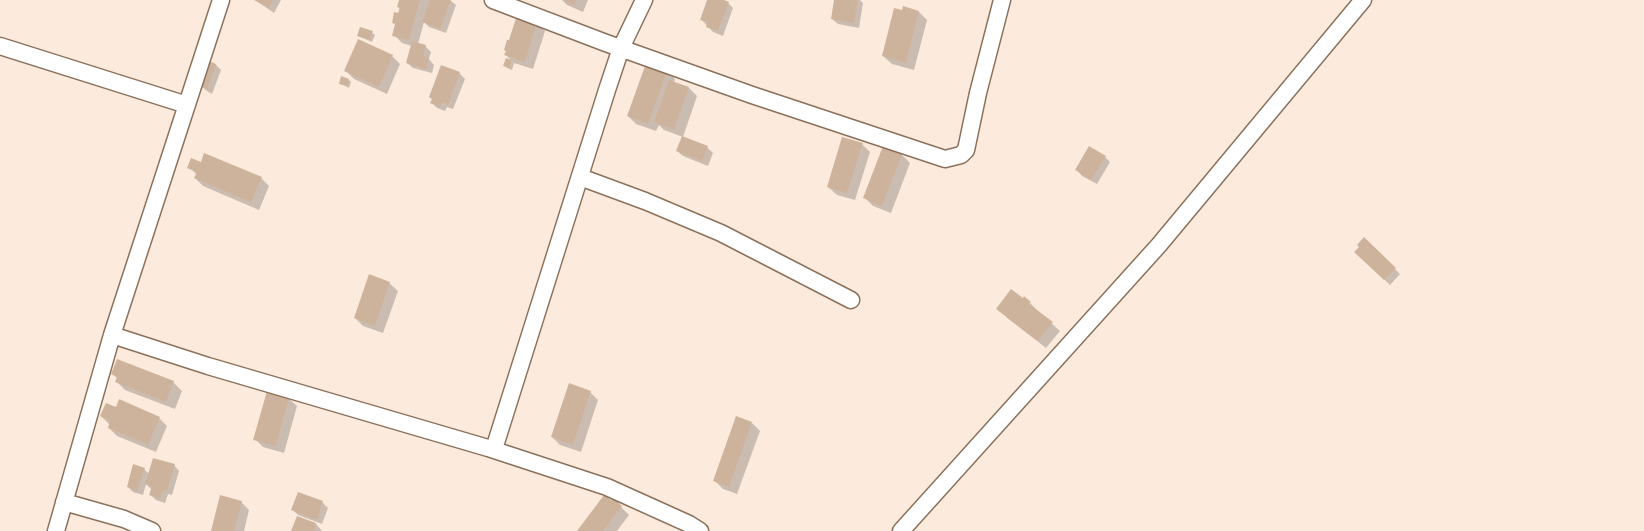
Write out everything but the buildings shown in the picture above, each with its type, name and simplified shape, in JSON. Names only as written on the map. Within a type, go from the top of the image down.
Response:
[{"type":"street","points":[[56,531],[112,334],[221,0]]},
{"type":"street","points":[[493,0],[752,95],[945,159],[961,155],[966,150],[978,93],[1002,0]]},
{"type":"street","points":[[494,450],[621,48],[644,0]]},
{"type":"street","points":[[901,531],[1160,244],[1363,0]]},
{"type":"street","points":[[0,46],[187,104]]},
{"type":"street","points":[[580,177],[645,201],[722,233],[851,300]]},
{"type":"street","points":[[112,334],[208,366],[494,450],[607,487],[700,531]]},
{"type":"street","points":[[64,502],[124,519],[152,531]]}]
